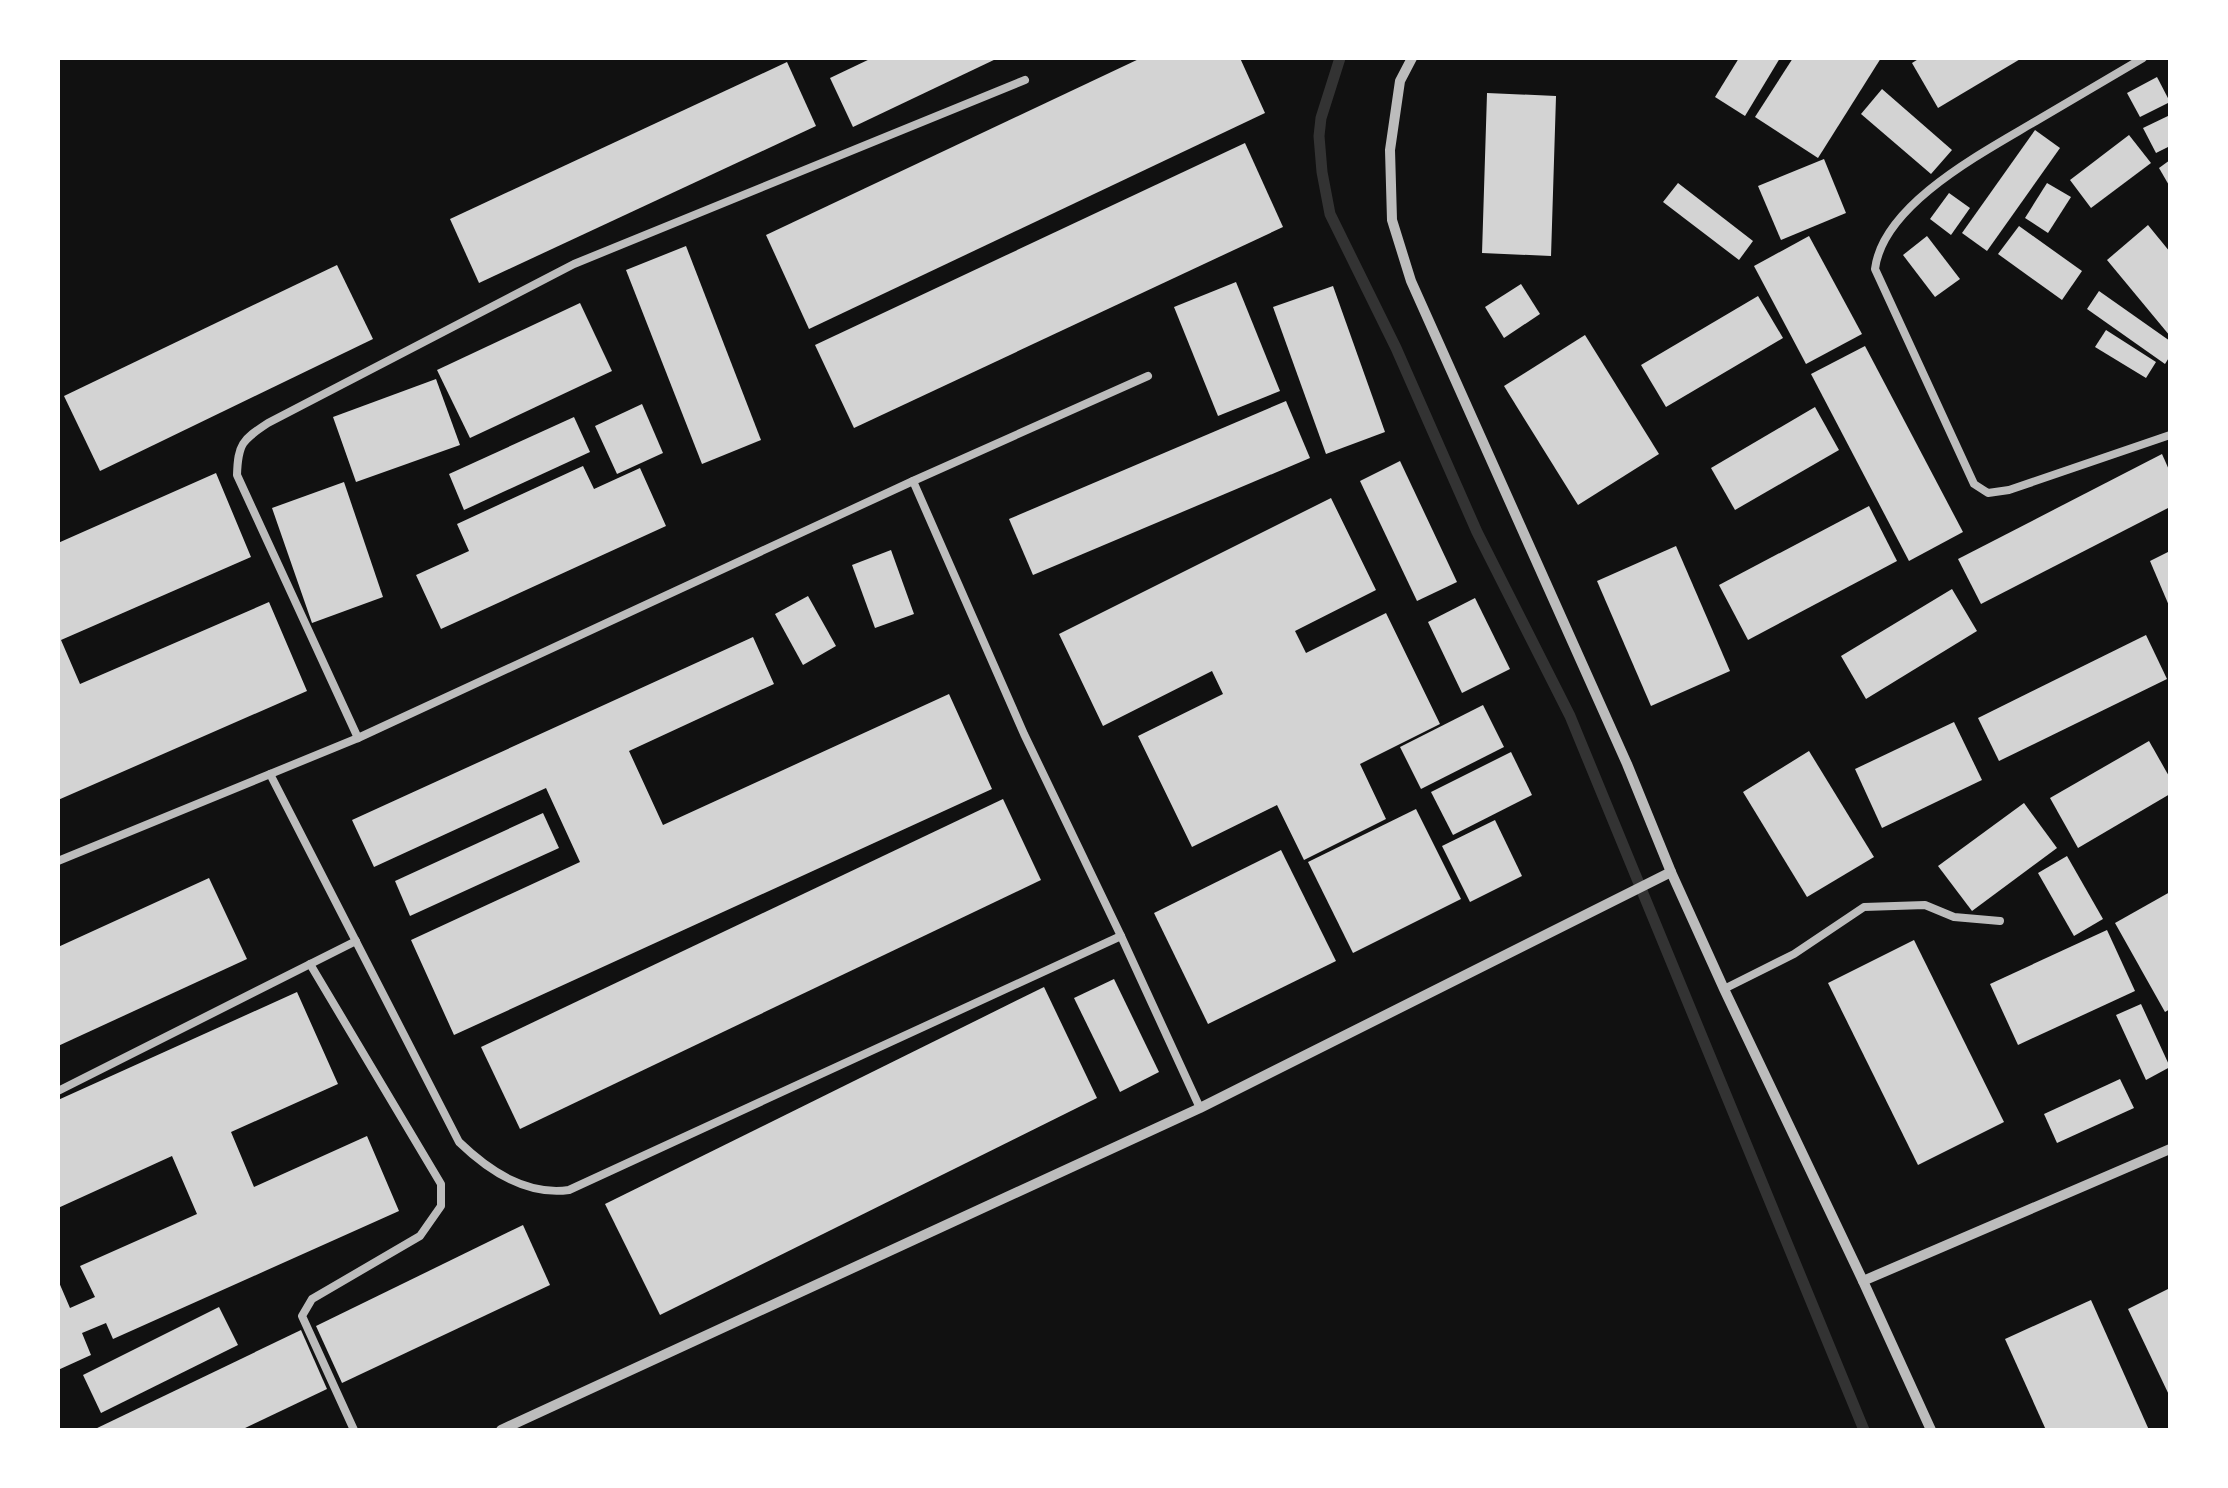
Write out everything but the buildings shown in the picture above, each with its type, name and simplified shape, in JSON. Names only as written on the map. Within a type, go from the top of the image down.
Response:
[{"type":"street","points":[[1412,58],[1400,81],[1390,150],[1392,220],[1412,282],[1627,764],[1671,872],[1931,1430]]},
{"type":"street","points":[[501,1430],[1200,1108],[1671,872]]},
{"type":"street","points":[[1863,1281],[2170,1149]]},
{"type":"lane","points":[[2143,58],[1954,169],[1899,218],[1877,251],[1875,269],[1974,484],[1988,492],[2009,490],[2170,436]]},
{"type":"lane","points":[[358,738],[238,475],[238,451],[246,437],[574,264],[1025,80]]},
{"type":"lane","points":[[58,861],[358,738],[1148,376]]},
{"type":"lane","points":[[913,481],[1024,734],[1200,1108]]},
{"type":"lane","points":[[270,774],[459,1142],[496,1173],[548,1193],[570,1190],[1121,936]]},
{"type":"lane","points":[[1724,989],[1794,954],[1864,907],[1925,905],[1954,918],[2000,922]]},
{"type":"lane","points":[[58,1092],[356,941]]},
{"type":"lane","points":[[310,964],[441,1184],[441,1206],[420,1236],[312,1299],[302,1316],[354,1430]]},
{"type":"waterway","points":[[1340,58],[1319,136],[1330,214],[1396,348],[1477,532],[1570,716],[1864,1430]]}]
